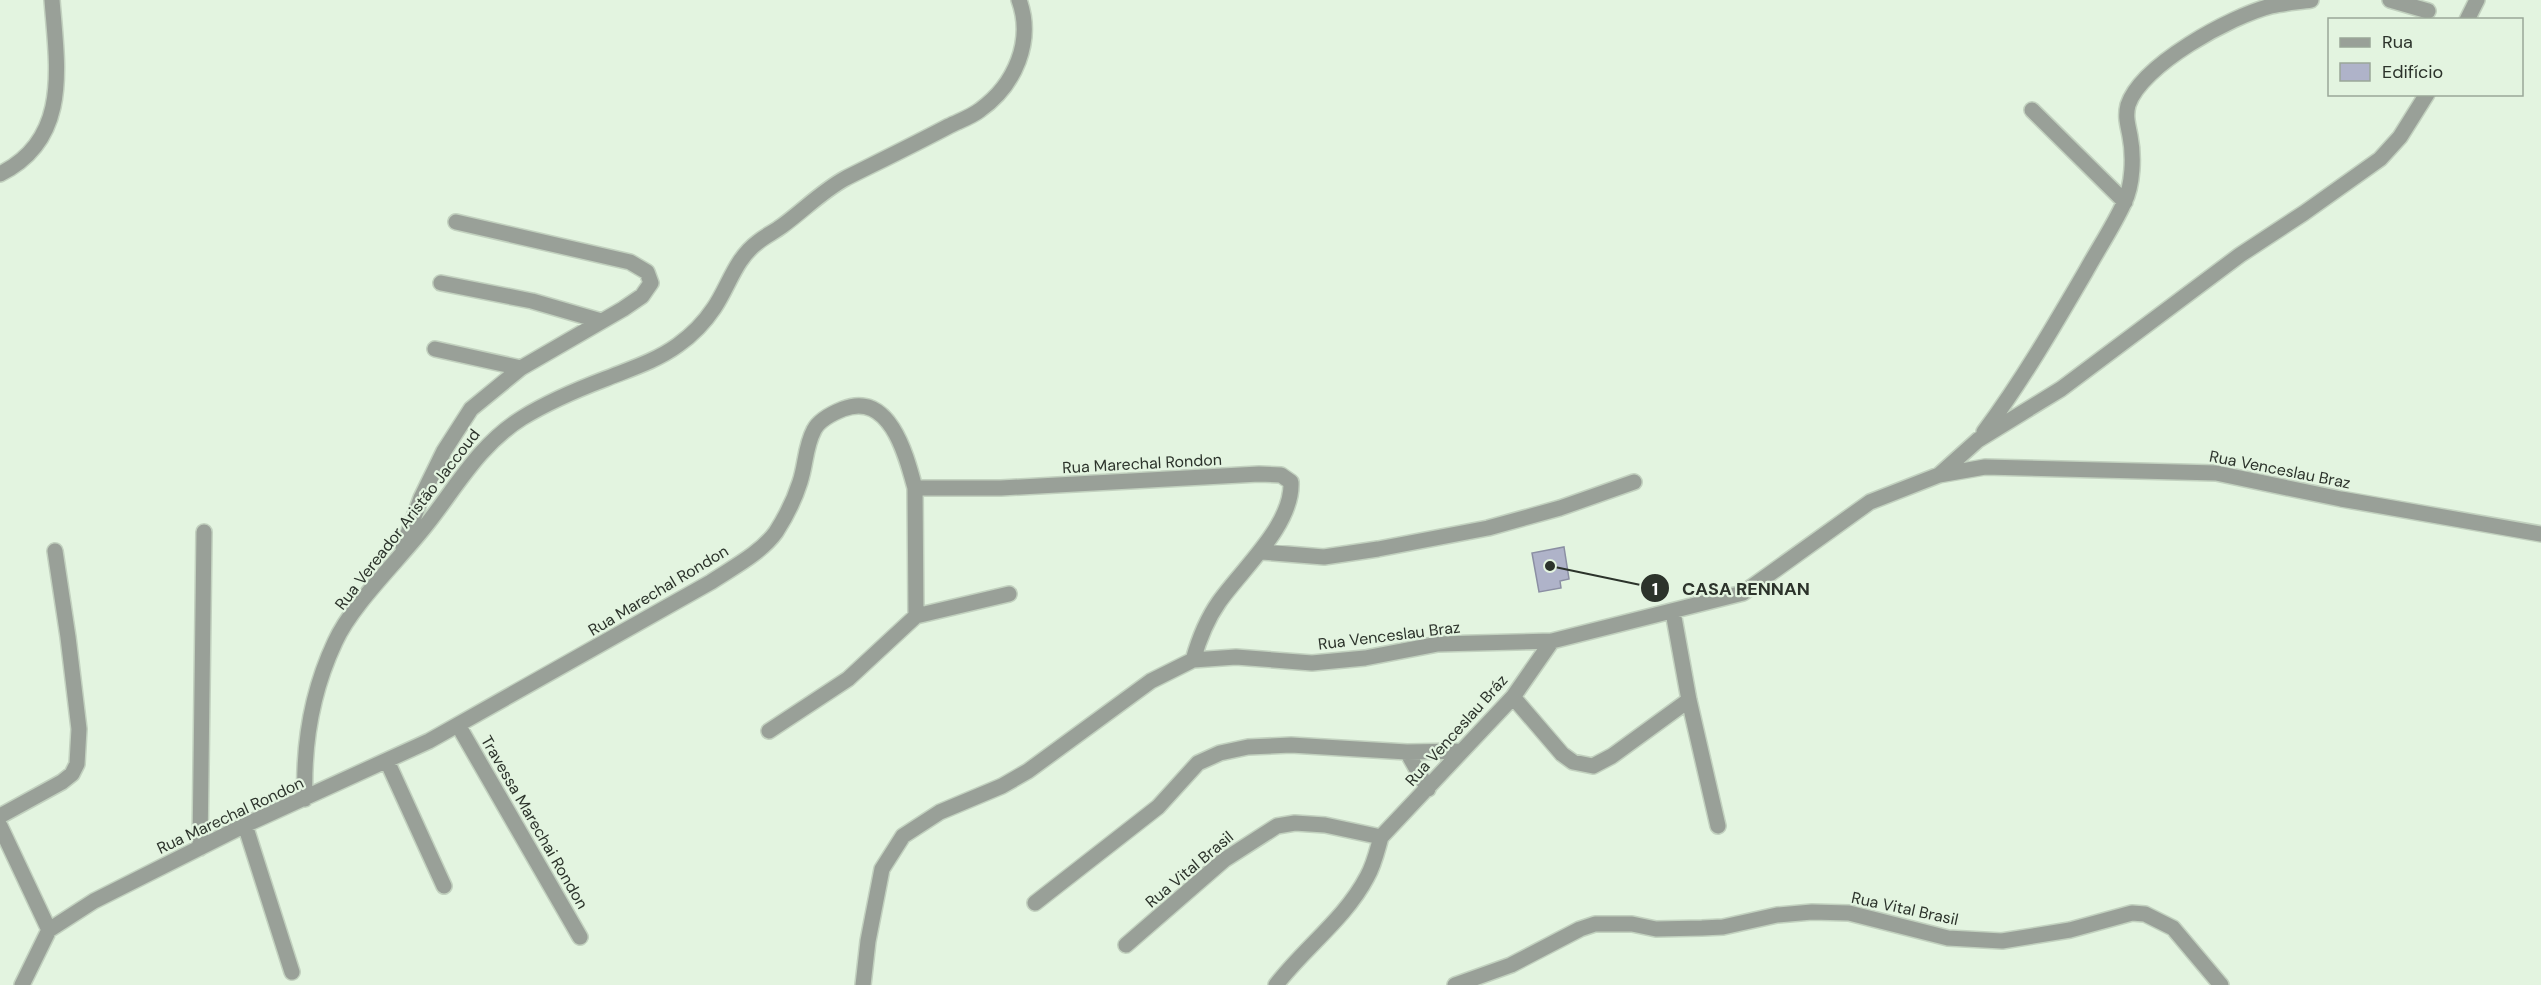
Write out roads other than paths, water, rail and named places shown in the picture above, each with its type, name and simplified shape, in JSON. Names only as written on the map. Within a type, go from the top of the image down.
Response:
[{"type":"street","points":[[0,174],[18,165],[35,147],[51,118],[56,97],[57,71],[52,0]]},
{"type":"street","name":"Rua Vereador Aristão Jaccoud","points":[[305,799],[304,765],[309,727],[320,684],[335,641],[359,606],[429,522],[468,466],[496,436],[522,418],[564,395],[638,367],[670,351],[694,333],[715,307],[740,261],[756,243],[783,225],[819,194],[979,111],[1004,89],[1016,66],[1023,45],[1025,17],[1019,0]]},
{"type":"street","name":"Rua Venceslau Braz","points":[[1978,440],[2020,382],[2125,201],[2132,165],[2126,120],[2128,104],[2137,89],[2154,70],[2180,50],[2217,29],[2269,7],[2311,0]]},
{"type":"street","points":[[2390,0],[2428,11]]},
{"type":"street","points":[[2468,18],[2477,0]]},
{"type":"street","name":"Rua Venceslau Braz","points":[[1939,475],[1978,440],[2061,389],[2240,255],[2380,159],[2400,136],[2426,96]]},
{"type":"street","points":[[2032,110],[2125,201]]},
{"type":"street","points":[[399,558],[421,498],[444,451],[471,409],[520,368],[623,309],[650,288],[651,278],[647,272],[630,262],[456,222]]},
{"type":"street","points":[[441,283],[532,301],[601,321]]},
{"type":"street","points":[[435,349],[520,368]]},
{"type":"street","name":"Rua Marechal Rondon","points":[[49,930],[94,901],[245,825],[305,799],[458,725],[711,582],[753,554],[775,533],[800,482],[806,448],[816,426],[834,412],[852,405],[873,408],[888,421],[900,440],[915,488],[1001,488],[1259,474],[1281,475],[1291,482],[1292,495],[1262,552],[1219,602],[1201,633],[1192,660]]},
{"type":"street","name":"Rua Venceslau Braz","points":[[863,985],[868,941],[882,869],[903,836],[940,812],[1002,786],[1029,771],[1151,681],[1192,660],[1236,657],[1312,663],[1365,658],[1438,644],[1552,641],[1652,615],[1673,612],[1743,593],[1870,502],[1939,475],[1985,467],[2216,473],[2362,503],[2541,534]]},
{"type":"street","points":[[1262,552],[1324,557],[1378,549],[1488,528],[1560,508],[1634,482]]},
{"type":"street","points":[[915,488],[916,616]]},
{"type":"street","points":[[200,848],[204,532]]},
{"type":"street","points":[[0,816],[62,782],[72,774],[77,764],[79,729],[68,637],[54,552]]},
{"type":"street","points":[[769,731],[848,679],[916,616],[1009,594]]},
{"type":"street","points":[[1673,612],[1689,700],[1718,826]]},
{"type":"street","name":"Rua Venceslau Bráz","points":[[1381,837],[1513,697],[1552,641]]},
{"type":"street","points":[[1513,697],[1562,754],[1574,762],[1593,766],[1612,756],[1689,700]]},
{"type":"street","name":"Travessa Marechai Rondon","points":[[458,725],[580,937]]},
{"type":"street","points":[[1035,903],[1144,819],[1198,763],[1220,753],[1248,747],[1291,745],[1407,752],[1462,751]]},
{"type":"street","points":[[1407,752],[1428,789]]},
{"type":"street","points":[[387,760],[444,886]]},
{"type":"street","name":"Rua Vital Brasil","points":[[1126,945],[1224,860],[1277,826],[1295,823],[1325,825],[1381,837]]},
{"type":"street","points":[[245,825],[292,972]]},
{"type":"street","points":[[0,826],[49,930],[22,985]]},
{"type":"street","points":[[1276,985],[1361,887],[1373,864],[1381,837]]},
{"type":"street","name":"Rua Vital Brasil","points":[[1455,985],[1511,965],[1580,929],[1595,924],[1632,924],[1656,929],[1723,927],[1777,915],[1812,912],[1850,913],[1948,938],[2002,941],[2070,930],[2132,913],[2145,914],[2173,928],[2221,985]]},
{"type":"place","name":"CASA RENNAN","points":[[1550,566]]}]
